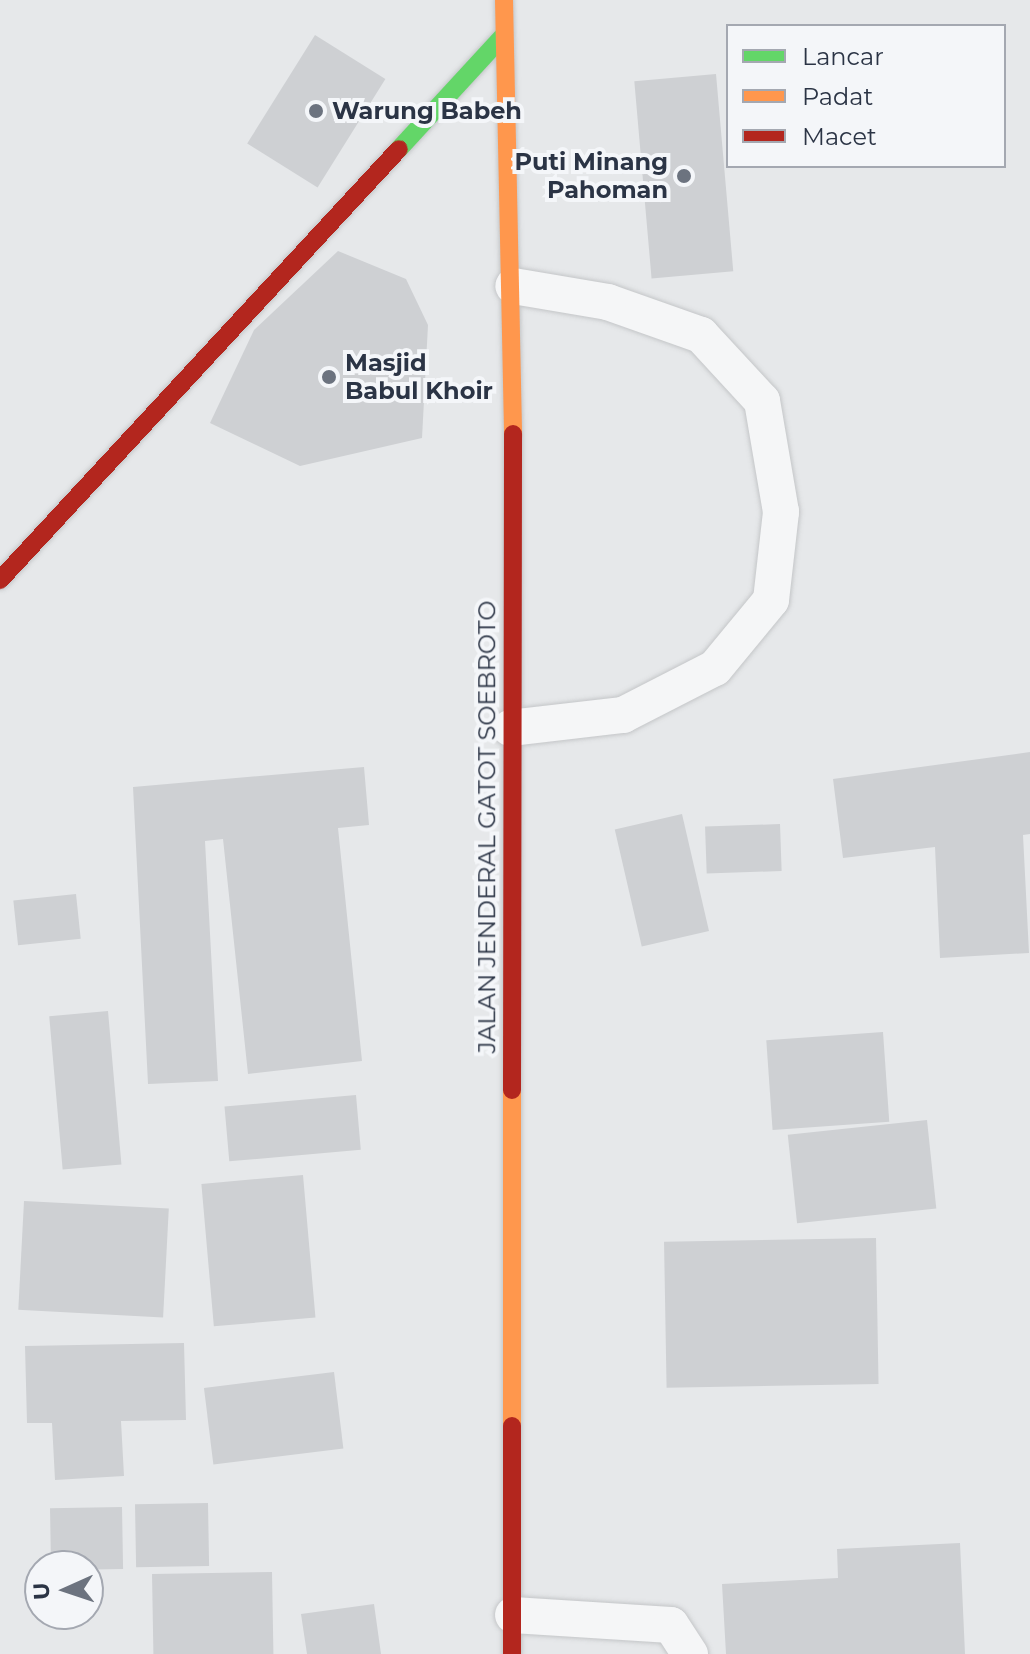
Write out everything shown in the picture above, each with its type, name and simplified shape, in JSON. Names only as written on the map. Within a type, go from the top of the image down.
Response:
[{"type":"main road","name":"JALAN JENDERAL GATOT SOEBROTO","points":[[504,0],[501,38],[513,286],[510,728],[512,1654]]},
{"type":"main road","points":[[0,580],[501,38]]},
{"type":"lane","points":[[510,728],[623,715],[715,668],[771,600],[781,512],[762,401],[701,335],[608,302],[513,286]]},
{"type":"lane","points":[[513,1615],[671,1625],[690,1654]]},
{"type":"building","name":"Warung Babeh","points":[[315,35],[385,79],[318,188],[247,144]]},
{"type":"building","name":"Puti Minang Pahoman","points":[[716,74],[733,271],[652,278],[634,81]]},
{"type":"building","name":"Masjid Babul Khoir","points":[[338,251],[406,279],[428,325],[422,438],[300,466],[210,423],[254,330]]},
{"type":"building","points":[[1030,752],[1030,834],[1023,835],[1029,953],[940,958],[935,847],[843,858],[833,779]]},
{"type":"building","points":[[364,767],[369,825],[338,828],[362,1061],[248,1074],[223,839],[205,841],[218,1081],[148,1084],[133,787]]},
{"type":"building","points":[[682,814],[709,931],[642,946],[615,830]]},
{"type":"building","points":[[780,824],[782,871],[707,874],[705,827]]},
{"type":"building","points":[[76,894],[81,939],[18,945],[13,901]]},
{"type":"building","points":[[108,1011],[121,1164],[63,1170],[49,1016]]},
{"type":"building","points":[[883,1032],[889,1122],[773,1130],[766,1040]]},
{"type":"building","points":[[356,1095],[361,1150],[229,1161],[225,1107]]},
{"type":"building","points":[[927,1120],[936,1209],[797,1223],[788,1135]]},
{"type":"building","points":[[303,1175],[315,1317],[214,1326],[201,1184]]},
{"type":"building","points":[[24,1201],[169,1209],[163,1317],[18,1310]]},
{"type":"building","points":[[876,1238],[879,1384],[667,1388],[664,1242]]},
{"type":"building","points":[[184,1343],[186,1420],[121,1421],[124,1476],[55,1480],[52,1423],[27,1423],[25,1346]]},
{"type":"building","points":[[334,1372],[343,1448],[213,1464],[204,1388]]},
{"type":"building","points":[[208,1503],[209,1566],[136,1567],[135,1504]]},
{"type":"building","points":[[122,1507],[123,1569],[104,1569],[104,1550],[51,1550],[50,1508]]},
{"type":"building","points":[[960,1543],[965,1654],[726,1654],[722,1584],[838,1578],[837,1549]]},
{"type":"building","points":[[272,1572],[273,1654],[153,1654],[152,1574]]},
{"type":"building","points":[[374,1604],[381,1654],[307,1654],[301,1614]]},
{"type":"traffic: fast","points":[[399,149],[501,38]]},
{"type":"traffic: slow","points":[[504,0],[513,434]]},
{"type":"traffic: slow","points":[[512,1090],[512,1426]]},
{"type":"traffic: jam","points":[[0,580],[399,149]]},
{"type":"traffic: jam","points":[[512,1090],[513,434]]},
{"type":"traffic: jam","points":[[512,1426],[512,1654]]},
{"type":"place","name":"Warung Babeh","points":[[316,111]]},
{"type":"place","name":"Puti Minang Pahoman","points":[[684,176]]},
{"type":"place","name":"Masjid Babul Khoir","points":[[329,377]]}]
